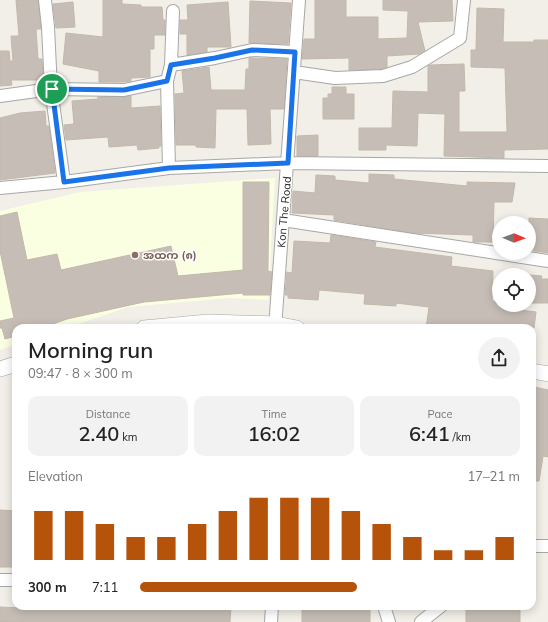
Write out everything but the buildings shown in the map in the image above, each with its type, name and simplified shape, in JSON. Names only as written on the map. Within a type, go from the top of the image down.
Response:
[{"type":"street","points":[[45,0],[52,89],[64,182]]},
{"type":"street","name":"Kon The Road","points":[[276,324],[299,0]]},
{"type":"street","points":[[294,72],[335,78],[383,76],[412,67],[460,38],[464,0]]},
{"type":"street","points":[[169,168],[167,81],[171,65],[173,11]]},
{"type":"street","points":[[171,65],[252,50],[295,52]]},
{"type":"street","points":[[0,96],[52,89],[124,90],[167,81]]},
{"type":"street","points":[[0,188],[64,182],[169,168],[288,163],[548,166]]},
{"type":"street","points":[[283,220],[548,261]]},
{"type":"street","points":[[187,324],[208,322],[242,324]]},
{"type":"street","points":[[0,369],[12,365]]},
{"type":"street","points":[[536,372],[548,374]]},
{"type":"street","points":[[536,546],[548,546]]},
{"type":"street","points":[[0,580],[12,580]]},
{"type":"street","points":[[271,622],[272,610]]},
{"type":"street","points":[[385,610],[389,622]]},
{"type":"street","points":[[421,622],[436,610]]},
{"type":"shaded area","name":"အထက (၈)","points":[[275,178],[268,300],[229,298],[128,307],[78,324],[12,324],[12,346],[0,350],[0,211],[80,192]]},
{"type":"place","name":"အထက (၈)","points":[[135,255]]},
{"type":"route","points":[[252,50],[295,52],[288,163],[169,168],[64,182],[52,89],[124,90],[167,81],[171,65],[252,50]]}]
